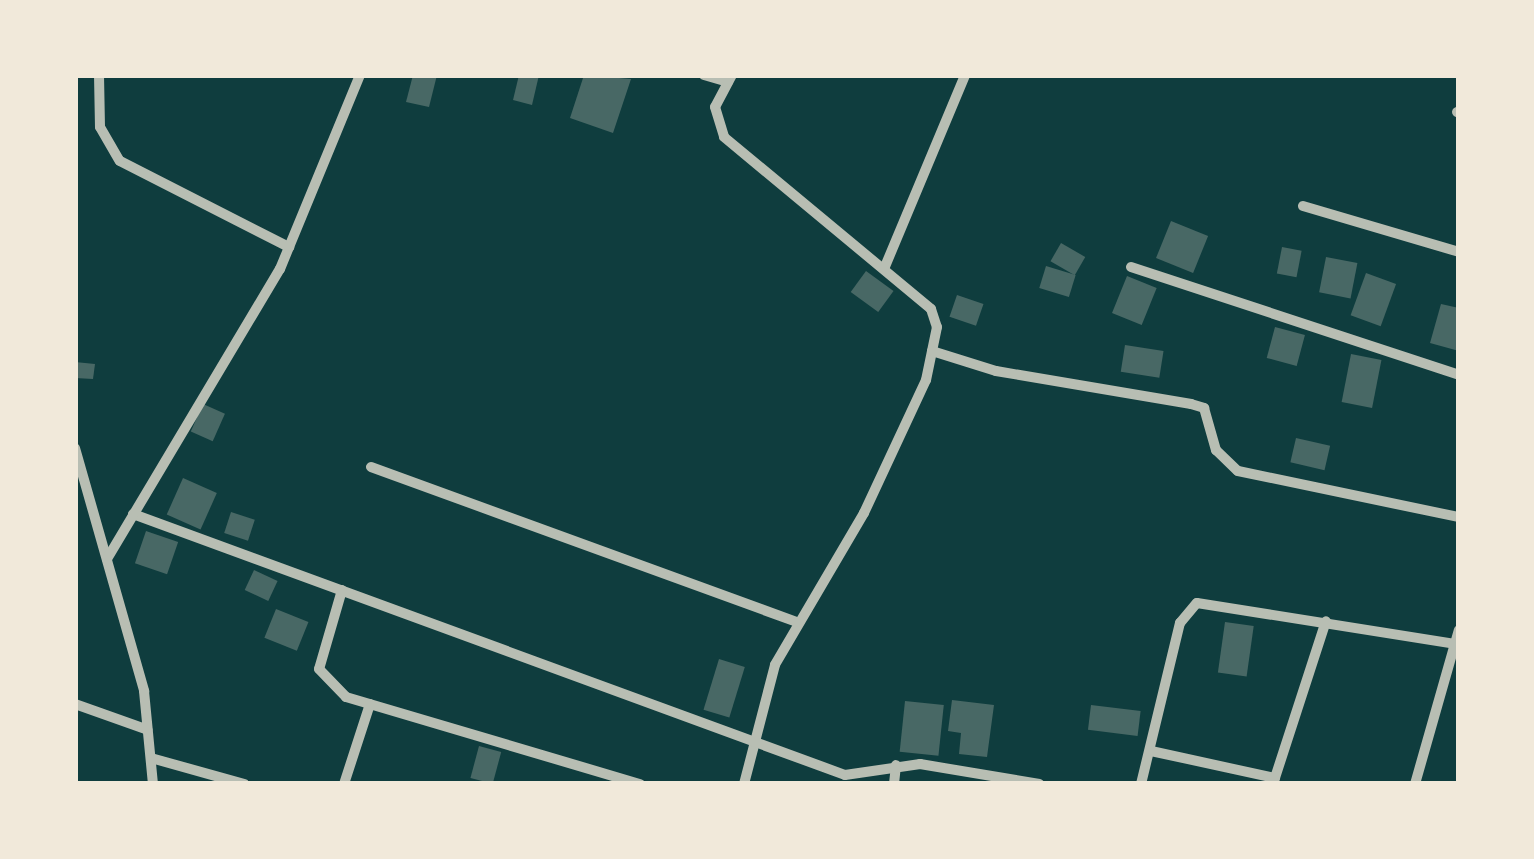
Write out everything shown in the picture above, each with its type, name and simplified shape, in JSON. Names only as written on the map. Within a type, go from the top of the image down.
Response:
[{"type":"street","points":[[99,75],[100,127],[120,161],[289,247]]},
{"type":"street","points":[[106,560],[289,247],[360,75]]},
{"type":"street","points":[[704,75],[730,79],[715,107],[724,136],[932,309],[932,350],[864,513],[796,622],[753,746],[744,784]]},
{"type":"street","points":[[884,269],[965,75]]},
{"type":"street","points":[[1304,206],[1459,252]]},
{"type":"street","points":[[1131,268],[1459,375]]},
{"type":"street","points":[[932,350],[996,371],[1204,408],[1216,450],[1238,472],[1459,517]]},
{"type":"street","points":[[75,448],[148,730],[154,784]]},
{"type":"street","points":[[371,467],[796,622]]},
{"type":"street","points":[[134,514],[753,746],[845,775],[896,765],[1039,784]]},
{"type":"street","points":[[342,590],[320,669],[346,697],[640,784]]},
{"type":"street","points":[[1141,784],[1186,610],[1210,602],[1455,644]]},
{"type":"street","points":[[1151,750],[1274,781],[1326,622]]},
{"type":"street","points":[[1415,784],[1459,630]]},
{"type":"street","points":[[75,704],[148,730]]},
{"type":"street","points":[[344,784],[370,704]]},
{"type":"street","points":[[151,758],[244,784]]},
{"type":"street","points":[[894,784],[896,765]]},
{"type":"building","points":[[413,75],[437,75],[429,107],[406,102]]},
{"type":"building","points":[[519,75],[539,75],[532,105],[513,100]]},
{"type":"building","points":[[584,75],[631,79],[613,133],[570,118]]},
{"type":"building","points":[[1171,221],[1208,236],[1193,273],[1156,258]]},
{"type":"building","points":[[1061,243],[1085,257],[1075,275],[1050,261]]},
{"type":"building","points":[[1282,247],[1302,251],[1296,277],[1277,274]]},
{"type":"building","points":[[1326,257],[1357,263],[1351,298],[1319,292]]},
{"type":"building","points":[[1046,266],[1076,275],[1069,297],[1039,288]]},
{"type":"building","points":[[866,271],[894,291],[878,312],[851,292]]},
{"type":"building","points":[[1366,273],[1396,284],[1381,326],[1351,315]]},
{"type":"building","points":[[1127,276],[1157,288],[1142,325],[1112,313]]},
{"type":"building","points":[[957,295],[983,304],[976,326],[950,317]]},
{"type":"building","points":[[1441,304],[1459,308],[1459,351],[1430,343]]},
{"type":"building","points":[[1275,327],[1305,335],[1297,366],[1267,358]]},
{"type":"building","points":[[1125,345],[1164,351],[1159,378],[1121,372]]},
{"type":"building","points":[[1351,354],[1381,360],[1372,408],[1342,402]]},
{"type":"building","points":[[75,362],[95,364],[93,379],[75,378]]},
{"type":"building","points":[[203,404],[225,414],[213,441],[191,431]]},
{"type":"building","points":[[1296,438],[1330,446],[1324,470],[1290,462]]},
{"type":"building","points":[[183,478],[217,493],[201,530],[167,515]]},
{"type":"building","points":[[231,512],[255,520],[248,541],[224,533]]},
{"type":"building","points":[[146,531],[178,542],[167,574],[135,563]]},
{"type":"building","points":[[254,570],[278,581],[268,601],[245,590]]},
{"type":"building","points":[[276,609],[308,622],[297,651],[264,638]]},
{"type":"building","points":[[1225,622],[1254,626],[1247,677],[1218,673]]},
{"type":"building","points":[[719,659],[745,667],[729,718],[704,710]]},
{"type":"building","points":[[952,700],[994,705],[987,757],[959,754],[961,733],[948,731]]},
{"type":"building","points":[[905,701],[944,705],[938,756],[900,752]]},
{"type":"building","points":[[1091,705],[1141,711],[1138,736],[1088,730]]},
{"type":"building","points":[[479,746],[501,752],[493,784],[470,778]]}]
